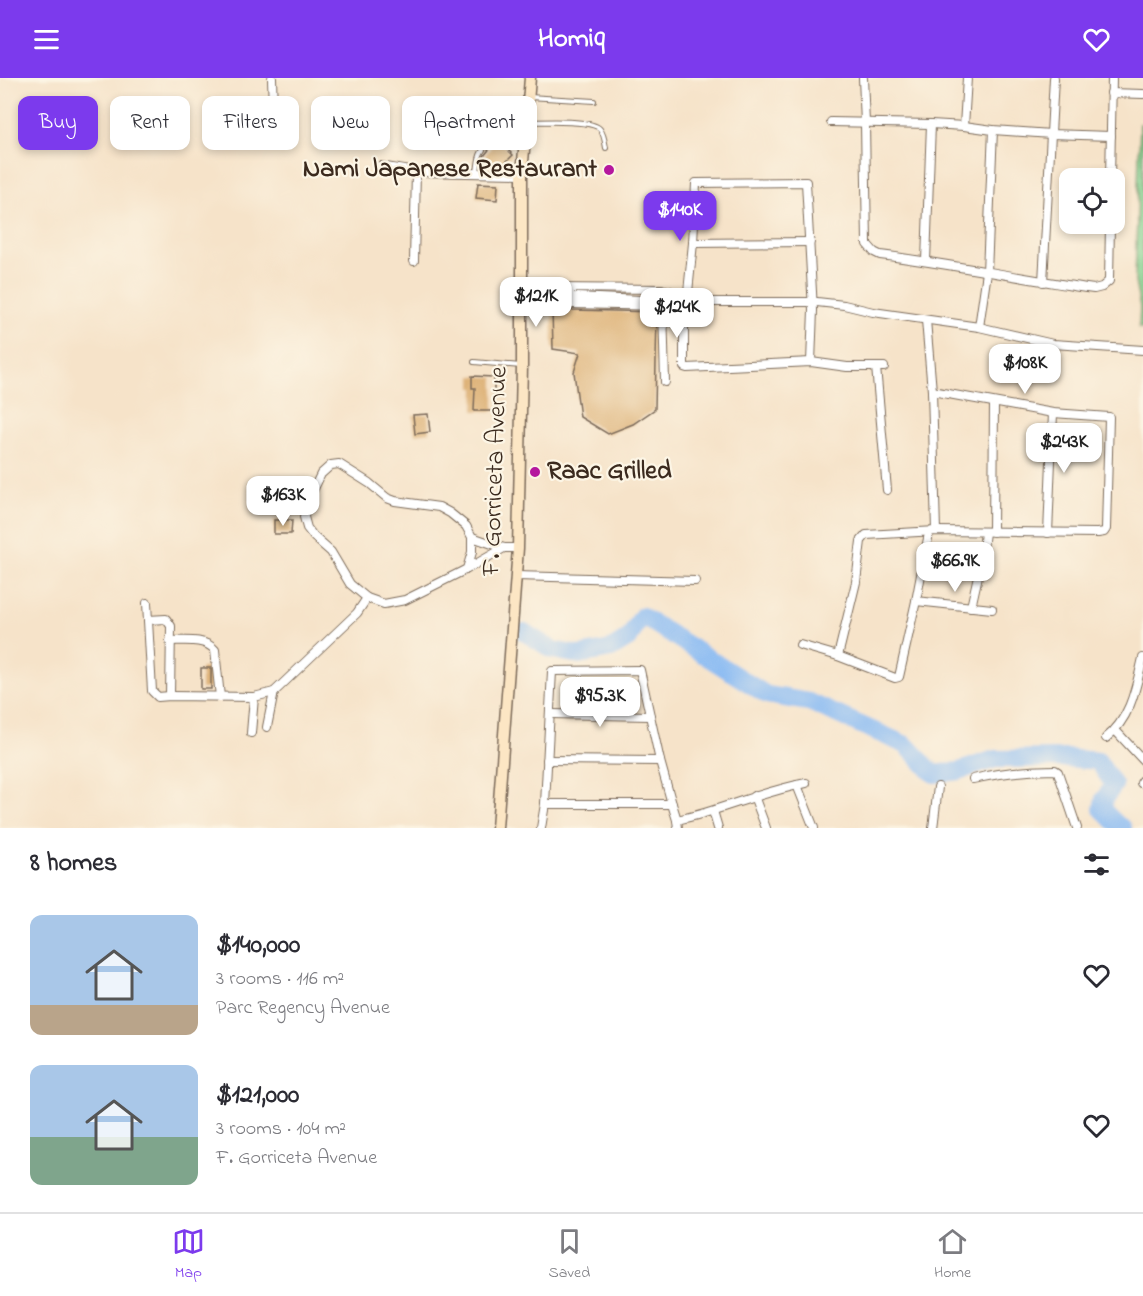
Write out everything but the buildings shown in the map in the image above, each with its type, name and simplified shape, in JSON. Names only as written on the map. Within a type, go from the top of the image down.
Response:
[{"type":"main road","name":"F. Gorriceta Avenue","points":[[528,96],[530,78]]},
{"type":"main road","name":"F. Gorriceta Avenue","points":[[497,828],[518,548],[522,366],[522,174],[525,150]]},
{"type":"street","points":[[272,78],[273,96]]},
{"type":"street","points":[[863,78],[866,123],[867,244],[876,254],[1094,289],[1108,281],[1110,234]]},
{"type":"street","points":[[964,126],[967,78]]},
{"type":"street","points":[[1043,282],[1054,78]]},
{"type":"street","points":[[1110,168],[1112,78]]},
{"type":"street","points":[[1111,93],[1143,94]]},
{"type":"street","points":[[831,123],[931,124],[1051,134],[1111,136]]},
{"type":"street","points":[[926,261],[931,124]]},
{"type":"street","points":[[979,327],[987,273],[993,130]]},
{"type":"street","points":[[380,166],[416,172],[522,174]]},
{"type":"street","points":[[414,261],[416,172]]},
{"type":"street","points":[[811,362],[813,303],[806,182],[696,183],[693,243],[684,312],[684,367],[811,362],[838,367],[880,367],[887,490]]},
{"type":"street","points":[[693,243],[810,242]]},
{"type":"street","points":[[522,296],[661,289],[681,294],[687,302]]},
{"type":"street","points":[[661,289],[665,382]]},
{"type":"street","points":[[570,293],[570,302],[581,305],[804,301],[844,305],[873,312],[979,327],[1053,344],[1143,350]]},
{"type":"street","points":[[800,645],[838,656],[895,678],[900,676],[933,532],[932,391],[926,320]]},
{"type":"street","points":[[838,656],[856,582],[861,544],[866,536],[933,532],[1098,533],[1105,531],[1109,417],[1053,413],[932,391]]},
{"type":"street","points":[[971,608],[989,532],[994,403]]},
{"type":"street","points":[[1048,533],[1053,413]]},
{"type":"street","points":[[467,569],[472,552],[472,537],[466,526],[450,513],[439,507],[387,498],[369,483],[339,464],[331,465],[321,474],[306,505],[304,517],[307,528],[331,552],[350,584],[367,598],[384,603],[405,600],[467,569],[504,548]]},
{"type":"street","points":[[472,537],[504,548],[518,548]]},
{"type":"street","points":[[516,576],[695,581]]},
{"type":"street","points":[[147,603],[152,691],[158,697],[254,697],[274,692],[357,613],[367,598]]},
{"type":"street","points":[[916,601],[992,609]]},
{"type":"street","points":[[148,620],[166,619],[171,626],[170,696]]},
{"type":"street","points":[[170,641],[200,642],[213,647],[220,697]]},
{"type":"street","points":[[1106,738],[1115,730],[1132,701],[1143,658]]},
{"type":"street","points":[[540,828],[545,804],[552,672],[640,670],[660,761],[678,824],[754,796],[806,783]]},
{"type":"street","points":[[267,727],[274,692]]},
{"type":"street","points":[[251,733],[254,697]]},
{"type":"street","points":[[551,714],[650,716]]},
{"type":"street","points":[[1115,730],[1143,760]]},
{"type":"street","points":[[547,760],[660,761]]},
{"type":"street","points":[[973,779],[1015,772],[1055,770],[1058,772],[1077,828]]},
{"type":"street","points":[[796,785],[814,828]]},
{"type":"street","points":[[933,828],[938,787]]},
{"type":"street","points":[[754,796],[766,828]]},
{"type":"street","points":[[545,804],[672,804]]},
{"type":"street","points":[[714,811],[718,828]]},
{"type":"lane","points":[[537,98],[594,101]]},
{"type":"lane","points":[[537,122],[590,124],[603,132],[606,148]]},
{"type":"lane","points":[[477,173],[480,154],[483,150]]},
{"type":"lane","points":[[474,362],[522,366]]},
{"type":"green space","points":[[1140,124],[1143,124],[1143,328],[1139,328],[1140,307],[1135,282]]},
{"type":"waterway","points":[[524,632],[553,650],[579,655],[611,649],[629,638],[642,616],[767,695],[809,702],[906,745],[934,774],[959,771],[995,759],[1067,758],[1098,761],[1114,785],[1104,799],[1102,809],[1123,828]]},
{"type":"place","name":"Nami Japanese Restaurant","points":[[609,170]]},
{"type":"place","name":"Raac Grilled","points":[[535,472]]}]
